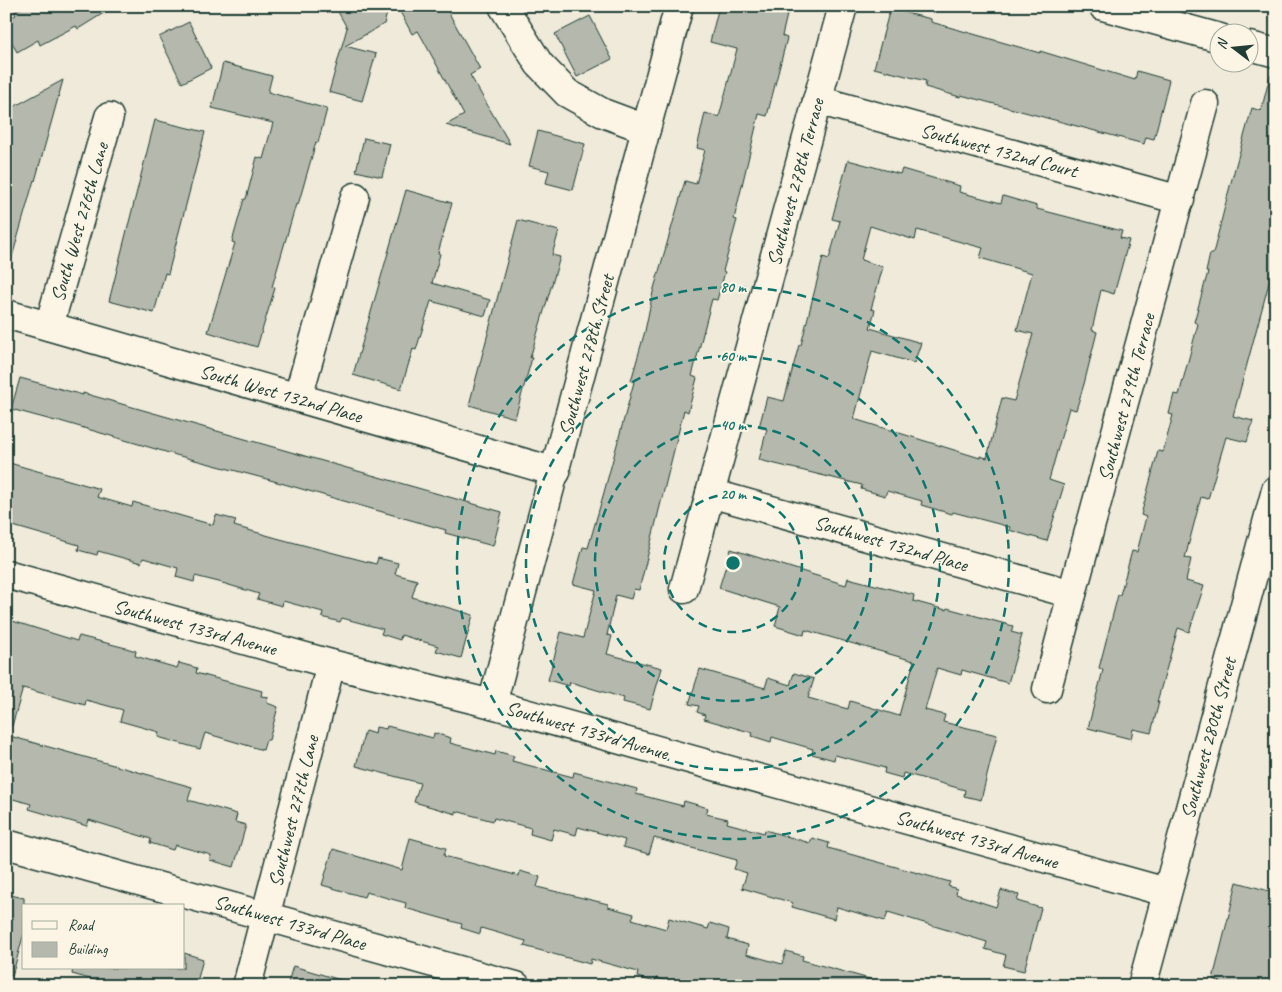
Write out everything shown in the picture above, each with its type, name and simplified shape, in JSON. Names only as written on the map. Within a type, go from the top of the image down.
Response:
[{"type":"street","points":[[503,6],[539,64],[567,93],[603,113],[646,129]]},
{"type":"street","name":"Southwest 278th Street","points":[[492,704],[680,6]]},
{"type":"street","name":"Southwest 278th Terrace","points":[[684,589],[843,6]]},
{"type":"street","points":[[1103,6],[1210,35]]},
{"type":"street","points":[[1260,49],[1276,53]]},
{"type":"street","name":"Southwest 132nd Court","points":[[817,100],[1180,200]]},
{"type":"street","name":"Southwest 279th Terrace","points":[[1047,689],[1205,104]]},
{"type":"street","name":"South West 276th Lane","points":[[49,326],[109,117]]},
{"type":"street","points":[[298,397],[355,197]]},
{"type":"street","name":"South West 132nd Place","points":[[6,314],[556,472]]},
{"type":"street","name":"Southwest 280th Street","points":[[1142,986],[1276,490]]},
{"type":"street","name":"Southwest 132nd Place","points":[[710,492],[1072,594]]},
{"type":"street","name":"Southwest 133rd Avenue","points":[[6,574],[331,664],[492,704],[1166,892]]},
{"type":"street","name":"Southwest 277th Lane","points":[[247,986],[331,664]]},
{"type":"street","name":"Southwest 133rd Place","points":[[6,844],[516,986]]},
{"type":"building","points":[[26,6],[115,6],[78,29],[76,26],[40,45],[38,40],[17,52],[6,32],[6,20],[16,15],[14,12]]},
{"type":"building","points":[[335,6],[389,6],[384,24],[345,46],[376,54],[362,101],[329,92],[347,28]]},
{"type":"building","points":[[397,6],[445,6],[480,69],[470,75],[510,144],[446,125],[464,115],[418,31],[412,34]]},
{"type":"building","points":[[719,6],[789,6],[782,36],[787,38],[767,116],[759,114],[734,219],[737,220],[723,271],[725,272],[717,300],[712,299],[692,376],[697,378],[688,412],[684,410],[639,590],[634,589],[631,599],[616,595],[607,635],[612,636],[607,654],[662,668],[650,709],[623,702],[624,698],[570,682],[569,686],[548,680],[561,632],[583,638],[596,590],[573,584],[583,547],[588,548],[603,496],[634,382],[631,381],[645,331],[653,292],[685,181],[696,184],[705,150],[697,148],[705,113],[719,117],[737,49],[710,42]]},
{"type":"building","points":[[890,9],[931,19],[931,22],[1040,53],[1040,51],[1135,80],[1137,71],[1169,80],[1154,139],[1146,137],[1144,144],[961,95],[960,97],[925,87],[926,81],[874,68]]},
{"type":"building","points":[[590,16],[612,59],[577,77],[555,34]]},
{"type":"building","points":[[189,22],[211,68],[182,83],[159,37]]},
{"type":"building","points":[[223,63],[272,76],[268,92],[327,109],[298,205],[296,204],[272,287],[275,288],[257,347],[208,332],[235,243],[232,242],[257,157],[263,159],[273,123],[212,108]]},
{"type":"building","points":[[1270,76],[1276,77],[1276,257],[1233,416],[1253,421],[1247,442],[1226,437],[1208,499],[1201,497],[1185,558],[1191,559],[1186,581],[1204,586],[1189,632],[1178,628],[1157,702],[1159,702],[1151,733],[1133,729],[1131,739],[1088,728],[1103,670],[1099,668],[1118,595],[1120,595],[1132,551],[1137,552],[1146,517],[1141,515],[1158,451],[1163,452],[1173,415],[1169,414],[1174,394],[1179,395],[1198,324],[1194,322],[1208,272],[1206,272],[1210,254],[1213,254],[1252,108],[1261,111]]},
{"type":"building","points":[[63,80],[12,257],[6,256],[6,111]]},
{"type":"building","points":[[155,120],[205,132],[168,274],[165,273],[154,313],[109,301]]},
{"type":"building","points":[[538,131],[585,144],[573,190],[546,183],[549,171],[529,166]]},
{"type":"building","points":[[364,138],[390,144],[382,177],[356,171]]},
{"type":"building","points":[[848,160],[900,174],[902,169],[960,186],[959,192],[1001,203],[1003,196],[1037,206],[1037,209],[1122,231],[1120,238],[1129,240],[1114,294],[1101,290],[1092,330],[1097,332],[1084,384],[1076,410],[1069,408],[1049,480],[1064,485],[1047,541],[1009,530],[1010,527],[921,505],[922,501],[887,491],[885,496],[861,489],[862,485],[759,460],[767,429],[759,427],[767,397],[784,401],[799,345],[801,345],[823,257],[829,259],[840,221],[832,219]],"holes":[[[870,226],[915,240],[917,230],[983,248],[980,258],[1032,273],[1017,330],[1033,334],[1014,401],[1002,398],[987,458],[980,456],[980,458],[854,419],[872,351],[914,363],[921,343],[870,328],[875,310],[871,309],[883,267],[861,260]]]},
{"type":"building","points":[[406,190],[452,203],[432,283],[490,300],[485,316],[431,301],[416,350],[413,349],[401,389],[353,375]]},
{"type":"building","points":[[518,220],[559,231],[552,255],[560,257],[530,358],[532,358],[515,418],[469,405]]},
{"type":"building","points":[[20,378],[83,395],[83,393],[502,512],[493,546],[445,533],[446,530],[60,421],[11,409]]},
{"type":"building","points":[[6,462],[100,489],[97,497],[132,507],[133,502],[213,525],[216,515],[236,520],[234,526],[280,539],[376,564],[378,558],[398,563],[395,574],[417,580],[412,597],[473,615],[461,658],[436,651],[438,646],[401,635],[400,640],[381,634],[383,629],[342,618],[340,622],[322,617],[323,612],[283,601],[282,606],[257,599],[259,594],[219,582],[195,576],[194,582],[176,577],[178,568],[143,558],[141,563],[98,551],[97,555],[78,550],[79,545],[6,524]]},
{"type":"building","points":[[731,549],[846,585],[848,578],[914,595],[913,601],[1013,626],[1011,632],[1022,635],[1008,683],[962,670],[961,675],[937,668],[925,710],[945,715],[943,722],[997,735],[981,800],[964,796],[965,790],[940,783],[903,773],[902,778],[884,773],[885,768],[835,755],[834,760],[812,754],[813,749],[772,737],[771,742],[752,736],[753,733],[704,719],[705,715],[697,712],[699,706],[689,704],[700,669],[765,688],[768,678],[790,685],[794,673],[814,679],[808,698],[848,709],[850,701],[899,716],[914,661],[805,630],[804,635],[775,626],[780,607],[719,588]]},
{"type":"building","points":[[6,619],[77,641],[79,636],[126,648],[136,651],[135,656],[177,668],[179,663],[197,668],[196,673],[262,691],[261,696],[268,697],[267,703],[278,707],[269,740],[266,740],[263,750],[205,733],[200,749],[158,737],[159,732],[120,721],[123,710],[86,700],[85,705],[23,688],[12,726],[6,726]]},
{"type":"building","points":[[387,726],[433,738],[434,733],[451,738],[450,743],[495,755],[496,751],[514,756],[512,761],[573,777],[574,772],[637,789],[636,794],[683,806],[684,801],[708,808],[706,814],[728,819],[727,823],[764,833],[765,830],[810,843],[812,838],[829,843],[828,848],[950,882],[948,886],[957,889],[956,894],[996,907],[1001,890],[1019,895],[1017,901],[1041,908],[1024,971],[1003,966],[1006,955],[985,949],[987,942],[888,912],[885,921],[837,907],[834,919],[792,907],[793,903],[742,888],[747,873],[734,869],[737,860],[654,838],[649,854],[623,847],[625,840],[578,827],[576,835],[554,829],[551,840],[530,834],[531,828],[494,818],[493,821],[456,811],[456,814],[414,802],[420,783],[356,766],[365,731],[375,734],[376,727],[386,729]]},
{"type":"building","points":[[6,735],[192,787],[188,800],[237,814],[235,822],[246,825],[234,867],[210,860],[211,855],[175,845],[173,850],[150,843],[151,839],[89,820],[87,826],[29,809],[31,804],[6,797]]},
{"type":"building","points":[[410,838],[446,848],[444,856],[519,876],[520,871],[540,877],[537,887],[608,904],[608,907],[634,914],[632,919],[666,929],[669,918],[708,929],[710,923],[729,929],[727,939],[748,945],[746,954],[782,964],[786,951],[803,956],[802,960],[873,980],[872,986],[682,986],[656,978],[655,982],[637,977],[638,972],[591,959],[590,964],[524,946],[526,941],[481,928],[480,934],[461,928],[462,924],[405,908],[406,903],[366,892],[364,897],[322,885],[333,849],[402,870]]},
{"type":"building","points":[[1237,882],[1276,893],[1276,986],[1220,986],[1221,982],[1213,979]]},
{"type":"building","points":[[6,894],[24,898],[24,904],[22,904],[22,940],[12,976],[6,975]]},
{"type":"building","points":[[185,953],[203,959],[196,986],[115,986],[72,974],[73,970],[185,970]]},
{"type":"building","points":[[293,966],[344,981],[343,986],[287,986]]}]
